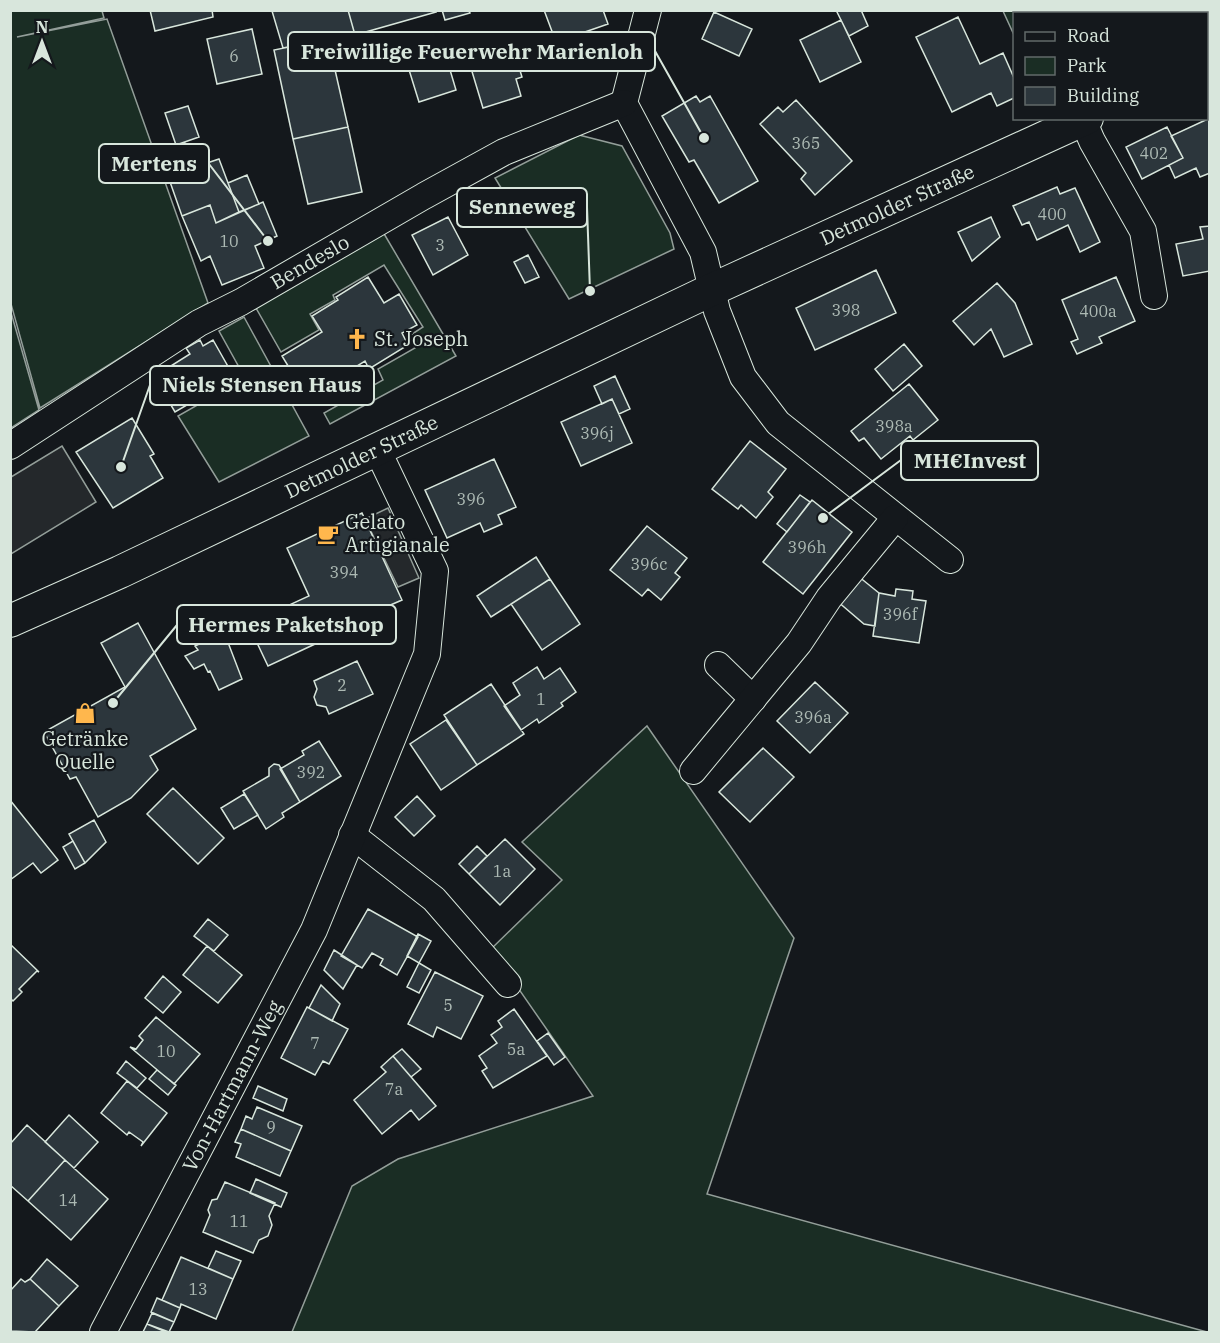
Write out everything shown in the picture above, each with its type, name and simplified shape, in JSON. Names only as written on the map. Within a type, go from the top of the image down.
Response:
[{"type":"street","points":[[648,10],[624,103],[703,252],[717,312],[743,377],[778,423],[950,560]]},
{"type":"street","name":"Bendeslo","points":[[10,446],[199,323],[241,302],[424,196],[504,152],[624,103]]},
{"type":"street","name":"Detmolder Straße","points":[[10,621],[711,290],[1083,120]]},
{"type":"street","name":"Detmolder Straße","points":[[1086,120],[1143,231],[1154,296]]},
{"type":"street","name":"Von-Hartmann-Weg","points":[[103,1332],[314,930],[427,654],[434,605],[435,571],[377,449]]},
{"type":"street","points":[[693,771],[799,643],[829,598],[895,518]]},
{"type":"street","points":[[718,665],[753,699]]},
{"type":"street","points":[[352,835],[434,898],[508,984]]},
{"type":"green space","points":[[1209,10],[1208,12],[1013,12],[1013,33],[1003,11]]},
{"type":"green space","points":[[11,11],[102,11],[104,18],[17,37],[107,19],[208,303],[40,408],[11,304]]},
{"type":"green space","points":[[579,135],[622,146],[670,233],[674,249],[569,299],[495,178]]},
{"type":"green space","points":[[383,232],[456,356],[330,424],[324,413],[383,380],[378,369],[415,348],[409,336],[423,327],[384,265],[333,295],[335,300],[310,314],[319,330],[281,352],[256,308]]},
{"type":"green space","points":[[10,309],[39,410],[11,428],[10,428]]},
{"type":"green space","points":[[244,317],[309,436],[219,482],[178,416],[245,378],[219,331]]},
{"type":"green space","points":[[647,726],[794,938],[707,1194],[1207,1332],[292,1332],[352,1186],[398,1159],[593,1096],[491,949],[562,880],[522,842]]},
{"type":"shaded area","points":[[62,446],[96,502],[11,554],[11,477]]},
{"type":"shaded area","points":[[388,508],[419,578],[398,587],[365,519]]},
{"type":"building","points":[[150,10],[212,10],[213,17],[155,31]]},
{"type":"building","points":[[348,10],[435,10],[436,12],[355,35]]},
{"type":"building","points":[[348,10],[355,35],[329,43],[328,39],[283,48],[272,11]]},
{"type":"building","points":[[442,10],[469,10],[470,13],[445,20]]},
{"type":"building","points":[[544,10],[603,10],[608,24],[556,42]]},
{"type":"building","points":[[836,10],[861,10],[868,26],[849,36]]},
{"type":"building","points":[[714,12],[752,29],[739,56],[702,39]]},
{"type":"building","points":[[958,17],[980,64],[1003,53],[1013,76],[1013,98],[997,106],[991,93],[952,112],[916,37]]},
{"type":"building","points":[[841,20],[861,62],[820,82],[800,40]]},
{"type":"building","points":[[252,29],[262,74],[217,84],[207,39]]},
{"type":"building","points":[[439,33],[456,90],[419,102],[401,44]]},
{"type":"building","points":[[328,39],[348,127],[293,139],[274,50]]},
{"type":"building","points":[[511,41],[522,77],[516,79],[521,96],[483,108],[467,55]]},
{"type":"building","points":[[696,96],[700,102],[710,96],[758,181],[719,203],[694,160],[689,162],[662,116]]},
{"type":"building","points":[[796,100],[852,161],[815,195],[801,179],[806,173],[760,124],[778,107],[783,112]]},
{"type":"building","points":[[188,106],[199,137],[176,145],[165,113]]},
{"type":"building","points":[[1210,118],[1210,173],[1200,177],[1196,168],[1175,178],[1169,165],[1183,158],[1171,136]]},
{"type":"building","points":[[348,127],[362,192],[308,204],[293,139]]},
{"type":"building","points":[[1167,127],[1183,158],[1142,179],[1126,147]]},
{"type":"building","points":[[185,143],[193,172],[169,179],[159,152]]},
{"type":"building","points":[[219,159],[239,212],[216,223],[210,205],[182,216],[169,179],[193,172],[192,168]]},
{"type":"building","points":[[247,175],[259,204],[239,212],[228,183]]},
{"type":"building","points":[[1057,187],[1060,194],[1075,188],[1100,242],[1080,252],[1068,225],[1037,240],[1029,222],[1022,225],[1013,206]]},
{"type":"building","points":[[263,202],[277,236],[255,246],[264,268],[222,285],[210,256],[201,261],[182,216],[210,205],[216,223]]},
{"type":"building","points":[[448,217],[468,255],[433,275],[412,235]]},
{"type":"building","points":[[991,217],[1000,237],[972,261],[958,232]]},
{"type":"building","points":[[1210,226],[1210,271],[1183,276],[1176,244],[1203,239],[1200,227]]},
{"type":"building","points":[[528,255],[539,277],[525,283],[514,262]]},
{"type":"building","points":[[876,270],[896,313],[815,350],[796,308]]},
{"type":"building","name":"St. Joseph","points":[[368,277],[384,303],[399,294],[417,325],[402,333],[408,345],[369,369],[365,361],[307,397],[282,356],[322,332],[312,316],[338,300],[336,297]]},
{"type":"building","points":[[1116,277],[1135,321],[1099,337],[1102,343],[1077,354],[1071,342],[1078,339],[1062,300]]},
{"type":"building","points":[[997,283],[1015,303],[1032,344],[1004,357],[991,329],[974,345],[953,321]]},
{"type":"building","points":[[200,340],[203,346],[213,340],[234,377],[187,405],[166,369],[190,354],[186,348]]},
{"type":"building","points":[[904,344],[922,366],[893,391],[875,369]]},
{"type":"building","points":[[615,376],[630,409],[619,414],[612,399],[602,404],[594,386]]},
{"type":"building","points":[[174,383],[187,405],[175,412],[162,390]]},
{"type":"building","points":[[909,384],[938,420],[913,440],[910,436],[881,459],[864,438],[859,441],[851,431]]},
{"type":"building","points":[[612,399],[632,443],[581,466],[561,422]]},
{"type":"building","points":[[132,418],[154,454],[150,456],[163,478],[113,508],[76,452]]},
{"type":"building","points":[[750,441],[786,469],[768,492],[773,497],[756,518],[741,505],[738,509],[712,489]]},
{"type":"building","points":[[494,459],[516,507],[498,515],[502,524],[484,532],[480,523],[447,538],[425,490]]},
{"type":"building","points":[[800,495],[810,502],[787,532],[777,524]]},
{"type":"building","points":[[812,500],[852,532],[803,594],[763,562]]},
{"type":"building","points":[[362,513],[402,600],[379,610],[383,619],[356,632],[349,617],[324,628],[328,638],[268,666],[248,624],[309,596],[287,548]]},
{"type":"building","points":[[647,526],[687,558],[675,573],[680,577],[661,600],[648,589],[642,596],[610,570]]},
{"type":"building","points":[[536,557],[550,579],[491,617],[477,596]]},
{"type":"building","points":[[858,576],[879,593],[875,626],[864,624],[837,601]]},
{"type":"building","points":[[550,579],[580,624],[542,650],[511,604]]},
{"type":"building","points":[[896,589],[913,591],[912,599],[926,601],[919,643],[873,636],[879,593],[895,596]]},
{"type":"building","points":[[138,623],[196,729],[150,756],[158,770],[131,798],[98,817],[76,777],[70,779],[44,732],[125,687],[101,643]]},
{"type":"building","points":[[224,632],[242,679],[219,690],[204,664],[194,669],[185,656],[198,650],[195,646]]},
{"type":"building","points":[[357,661],[373,694],[329,714],[326,707],[317,705],[314,697],[317,689],[314,681]]},
{"type":"building","points":[[537,667],[544,679],[560,668],[576,692],[561,703],[563,706],[539,723],[537,719],[521,730],[504,706],[520,695],[513,683]]},
{"type":"building","points":[[815,682],[848,713],[810,753],[777,721]]},
{"type":"building","points":[[491,684],[524,734],[477,765],[444,715]]},
{"type":"building","points":[[446,720],[477,765],[441,790],[410,744]]},
{"type":"building","points":[[319,741],[341,776],[300,802],[280,769],[304,755],[302,751]]},
{"type":"building","points":[[763,748],[794,777],[750,822],[719,792]]},
{"type":"building","points":[[274,764],[279,765],[300,802],[282,813],[284,817],[266,829],[243,791],[269,776],[269,768]]},
{"type":"building","points":[[173,788],[224,838],[198,864],[147,814]]},
{"type":"building","points":[[244,794],[258,815],[234,829],[221,808]]},
{"type":"building","points":[[417,796],[435,816],[414,836],[395,817]]},
{"type":"building","points":[[10,800],[58,860],[41,873],[33,863],[10,880]]},
{"type":"building","points":[[94,820],[106,842],[85,863],[69,834]]},
{"type":"building","points":[[505,839],[535,869],[500,905],[469,874]]},
{"type":"building","points":[[73,841],[85,863],[75,869],[63,847]]},
{"type":"building","points":[[477,846],[487,856],[469,874],[459,864]]},
{"type":"building","points":[[368,909],[418,937],[397,975],[380,965],[383,959],[372,953],[362,968],[341,956]]},
{"type":"building","points":[[208,919],[228,935],[214,951],[194,936]]},
{"type":"building","points":[[418,934],[431,941],[419,963],[407,956]]},
{"type":"building","points":[[10,944],[39,972],[37,971],[19,989],[22,992],[13,1001],[10,998]]},
{"type":"building","points":[[207,946],[242,975],[218,1003],[183,975]]},
{"type":"building","points":[[334,950],[357,965],[343,989],[324,970]]},
{"type":"building","points":[[419,963],[431,970],[419,993],[407,987]]},
{"type":"building","points":[[435,972],[483,996],[461,1039],[437,1027],[433,1037],[408,1024]]},
{"type":"building","points":[[163,976],[181,992],[163,1013],[145,998]]},
{"type":"building","points":[[321,985],[340,1004],[332,1021],[309,1008]]},
{"type":"building","points":[[307,1007],[348,1029],[329,1064],[323,1061],[315,1075],[281,1058]]},
{"type":"building","points":[[514,1009],[547,1056],[493,1088],[482,1071],[487,1068],[479,1056],[497,1043],[491,1035],[502,1027],[498,1021]]},
{"type":"building","points":[[156,1017],[200,1054],[174,1084],[130,1047],[136,1049],[143,1040],[139,1036]]},
{"type":"building","points":[[548,1033],[565,1057],[554,1065],[537,1041]]},
{"type":"building","points":[[402,1049],[421,1069],[411,1077],[393,1056]]},
{"type":"building","points":[[393,1056],[436,1106],[419,1120],[411,1110],[382,1134],[354,1100],[386,1072],[381,1067]]},
{"type":"building","points":[[126,1061],[146,1078],[137,1088],[117,1073]]},
{"type":"building","points":[[157,1070],[176,1085],[168,1095],[149,1079]]},
{"type":"building","points":[[127,1081],[167,1113],[141,1146],[143,1142],[129,1132],[127,1135],[101,1113]]},
{"type":"building","points":[[258,1086],[287,1099],[283,1111],[253,1098]]},
{"type":"building","points":[[257,1107],[302,1126],[291,1151],[241,1129],[246,1116],[252,1119]]},
{"type":"building","points":[[69,1115],[98,1142],[74,1168],[45,1142]]},
{"type":"building","points":[[27,1125],[65,1160],[28,1201],[10,1185],[10,1144]]},
{"type":"building","points":[[241,1129],[291,1151],[280,1176],[236,1157],[241,1144],[235,1142]]},
{"type":"building","points":[[65,1160],[108,1199],[71,1240],[28,1201]]},
{"type":"building","points":[[256,1179],[287,1193],[281,1207],[250,1193]]},
{"type":"building","points":[[225,1182],[275,1203],[269,1216],[272,1225],[268,1236],[259,1240],[253,1253],[203,1232],[210,1215],[208,1210],[212,1200],[217,1199]]},
{"type":"building","points":[[216,1251],[241,1261],[233,1279],[208,1268]]},
{"type":"building","points":[[181,1257],[233,1279],[216,1319],[181,1304],[180,1308],[162,1300]]},
{"type":"building","points":[[47,1259],[78,1286],[59,1306],[30,1279]]},
{"type":"building","points":[[21,1279],[25,1282],[30,1279],[59,1306],[35,1332],[10,1331],[10,1291]]},
{"type":"building","points":[[157,1298],[180,1308],[174,1322],[151,1312]]},
{"type":"building","points":[[152,1313],[174,1322],[169,1332],[147,1324]]},
{"type":"building","points":[[147,1324],[166,1332],[143,1332]]},
{"type":"place","name":"Freiwillige Feuerwehr Marienloh","points":[[704,138]]},
{"type":"place","name":"Mertens","points":[[268,241]]},
{"type":"place","name":"Senneweg","points":[[590,291]]},
{"type":"place","name":"St. Joseph","points":[[357,339]]},
{"type":"place","name":"Niels Stensen Haus","points":[[121,467]]},
{"type":"place","name":"MH€Invest","points":[[823,518]]},
{"type":"place","name":"Gelato Artigianale","points":[[328,534]]},
{"type":"place","name":"Hermes Paketshop","points":[[113,703]]},
{"type":"place","name":"Getränke Quelle","points":[[85,713]]}]
